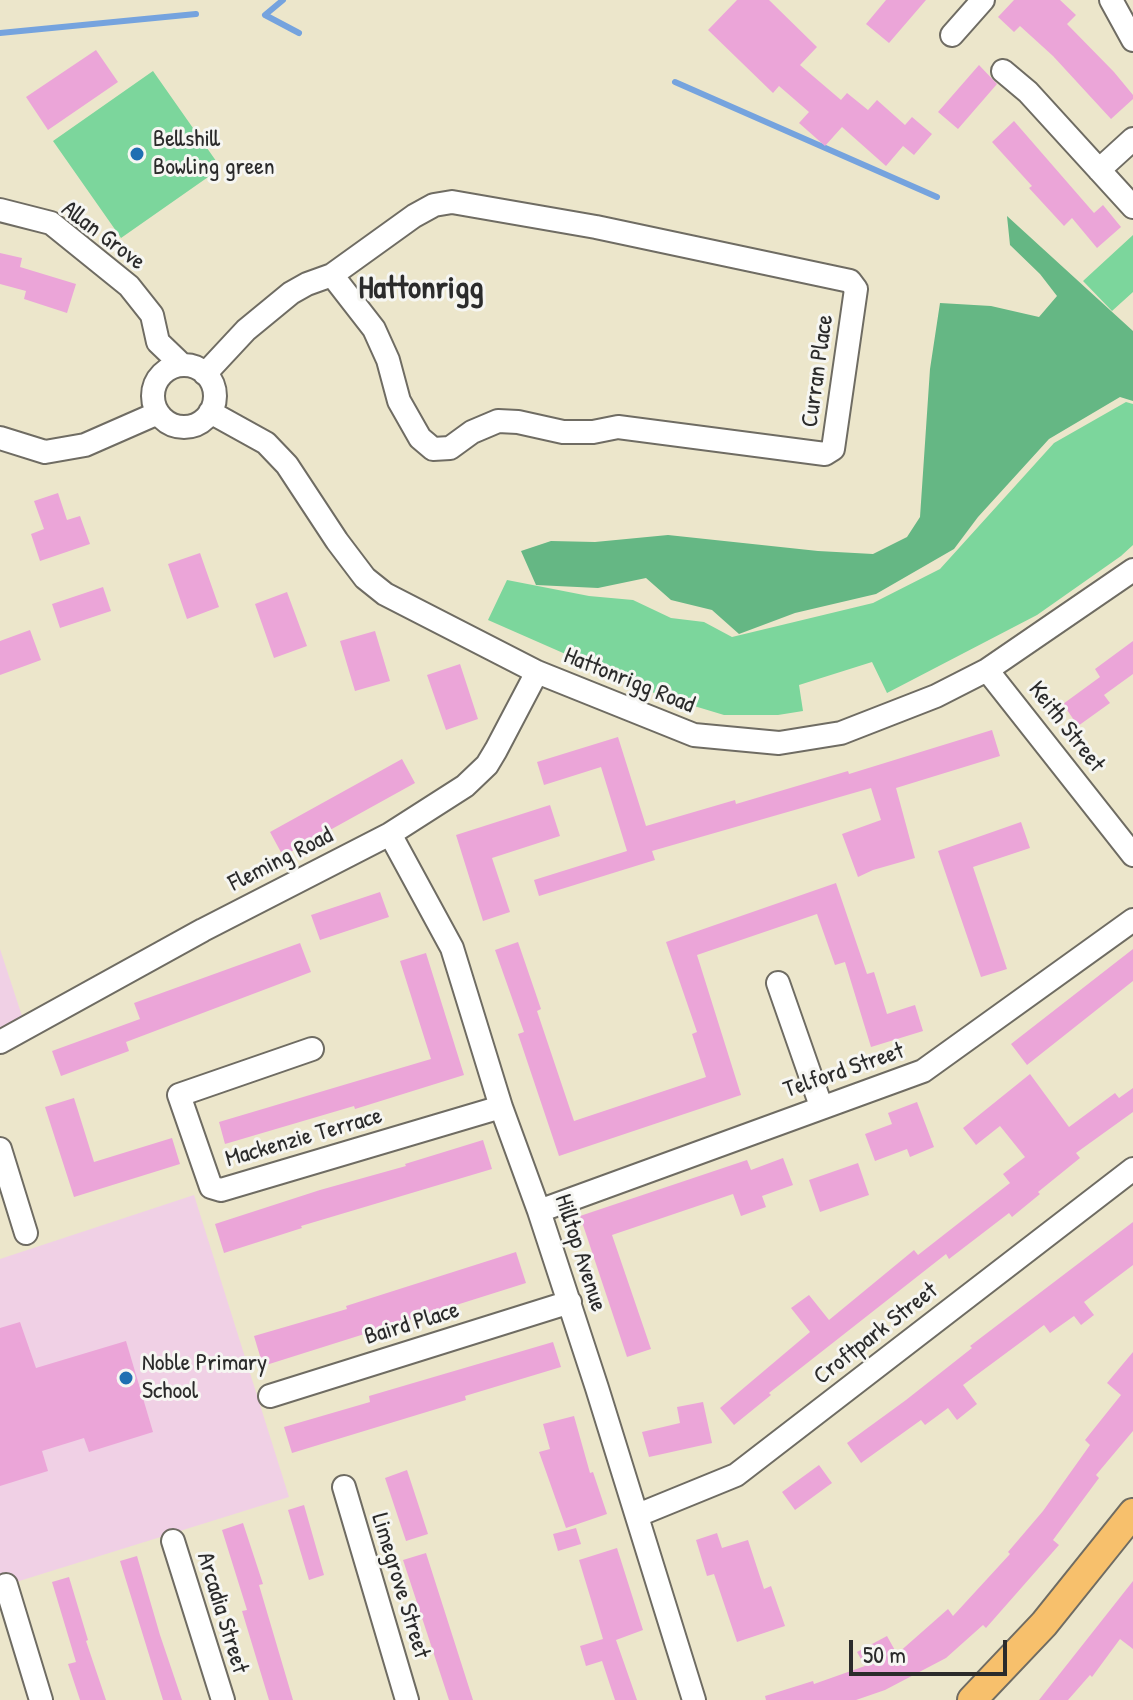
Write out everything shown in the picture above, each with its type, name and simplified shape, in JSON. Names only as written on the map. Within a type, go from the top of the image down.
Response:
[{"type":"main road","points":[[972,1700],[1044,1624],[1133,1513]]},
{"type":"street","points":[[952,35],[983,0]]},
{"type":"street","points":[[1111,0],[1133,40]]},
{"type":"street","points":[[1003,71],[1028,92],[1133,207]]},
{"type":"street","points":[[1099,170],[1133,139]]},
{"type":"street","name":"Curran Place","points":[[205,374],[246,330],[291,293],[332,275],[414,216],[434,205],[452,202],[596,227],[850,281],[856,289],[833,449],[825,454],[618,427],[593,432],[563,432],[498,421],[472,432],[450,448],[433,449],[420,438],[399,401],[388,360],[374,329],[332,275]]},
{"type":"street","name":"Allan Grove","points":[[0,210],[51,223],[129,286],[152,315],[158,342],[182,365]]},
{"type":"street","points":[[182,365],[205,374],[214,388],[210,412],[203,420],[186,427],[175,426],[158,413],[153,403],[154,386],[160,376],[169,368],[182,365]]},
{"type":"street","name":"Hattonrigg Road","points":[[210,412],[266,443],[287,465],[365,578],[385,594],[537,672],[694,735],[779,743],[841,733],[936,696],[987,670],[1133,570]]},
{"type":"street","points":[[0,438],[45,452],[85,445],[158,413]]},
{"type":"street","name":"Keith Street","points":[[987,670],[1133,855]]},
{"type":"street","name":"Fleming Road","points":[[0,1042],[203,930],[390,834],[465,786],[487,765],[537,672]]},
{"type":"street","name":"Hilltop Avenue","points":[[390,834],[452,948],[501,1107],[570,1302],[694,1700]]},
{"type":"street","name":"Telford Street","points":[[539,1211],[923,1071],[1133,920]]},
{"type":"street","points":[[778,983],[821,1106]]},
{"type":"street","name":"Mackenzie Terrace","points":[[312,1049],[179,1095],[211,1187],[221,1190],[501,1107]]},
{"type":"street","points":[[0,1149],[26,1233]]},
{"type":"street","name":"Croftpark Street","points":[[638,1515],[736,1475],[1133,1169]]},
{"type":"street","name":"Baird Place","points":[[270,1396],[570,1302]]},
{"type":"street","name":"Limegrove Street","points":[[344,1487],[407,1700]]},
{"type":"street","name":"Arcadia Street","points":[[173,1541],[223,1700]]},
{"type":"street","points":[[6,1585],[41,1700]]},
{"type":"shaded area","points":[[0,949],[22,1016],[0,1028]]},
{"type":"shaded area","name":"Noble Primary School","points":[[194,1195],[289,1497],[0,1587],[0,1259]]},
{"type":"green space","name":"Bellshill Bowling green","points":[[153,71],[221,168],[121,238],[53,141]]},
{"type":"green space","points":[[1007,216],[1133,331],[1133,401],[1120,397],[1049,439],[978,517],[954,549],[876,594],[795,613],[739,634],[712,610],[671,600],[646,578],[598,588],[536,585],[521,551],[551,541],[595,542],[668,535],[873,554],[907,537],[920,517],[930,369],[940,303],[991,306],[1039,317],[1057,296],[1040,274],[1010,245]]},
{"type":"green space","points":[[1133,235],[1133,292],[1112,311],[1083,281]]},
{"type":"green space","points":[[1126,402],[1133,404],[1133,545],[1037,615],[887,693],[872,662],[799,685],[803,711],[778,715],[724,715],[661,696],[488,620],[507,580],[589,596],[633,600],[671,618],[704,622],[732,637],[873,603],[940,569],[1054,443]]},
{"type":"building","points":[[737,0],[769,0],[817,47],[800,65],[841,100],[847,93],[868,110],[877,100],[905,125],[912,117],[932,134],[914,155],[903,146],[886,166],[842,127],[825,146],[799,123],[809,112],[779,86],[773,93],[708,30]]},
{"type":"building","points":[[886,0],[926,0],[889,43],[866,24]]},
{"type":"building","points":[[1014,0],[1060,0],[1076,15],[1067,24],[1114,72],[1133,99],[1111,119],[1053,56],[1020,26],[1014,32],[998,17]]},
{"type":"building","points":[[96,50],[118,82],[48,130],[26,97]]},
{"type":"building","points":[[979,65],[997,84],[958,129],[938,112]]},
{"type":"building","points":[[1014,121],[1094,213],[1103,205],[1121,227],[1097,248],[1072,218],[1064,226],[992,142]]},
{"type":"building","points":[[0,253],[22,258],[20,267],[76,284],[67,313],[24,299],[26,291],[0,284]]},
{"type":"building","points":[[58,493],[67,520],[80,516],[90,544],[40,561],[31,534],[44,529],[34,501]]},
{"type":"building","points":[[200,553],[219,607],[187,619],[168,564]]},
{"type":"building","points":[[103,587],[111,611],[60,628],[52,604]]},
{"type":"building","points":[[287,592],[307,646],[274,658],[255,604]]},
{"type":"building","points":[[30,630],[41,660],[0,675],[0,641]]},
{"type":"building","points":[[375,631],[390,681],[355,691],[340,641]]},
{"type":"building","points":[[1133,641],[1133,674],[1104,695],[1110,703],[1078,726],[1063,704],[1100,677],[1095,669]]},
{"type":"building","points":[[460,664],[478,719],[446,730],[427,675]]},
{"type":"building","points":[[992,730],[1000,756],[896,788],[915,858],[858,877],[842,834],[881,820],[871,788],[652,851],[655,860],[539,896],[534,880],[627,851],[601,767],[544,785],[537,762],[618,737],[646,826],[735,800],[736,804],[848,771],[849,774]]},
{"type":"building","points":[[402,759],[415,783],[283,856],[270,832]]},
{"type":"building","points":[[550,805],[560,836],[492,858],[510,912],[483,921],[456,835]]},
{"type":"building","points":[[1021,822],[1030,848],[973,867],[1007,969],[981,977],[938,851]]},
{"type":"building","points":[[836,883],[867,974],[874,972],[887,1014],[915,1005],[923,1031],[871,1047],[845,962],[835,965],[817,914],[697,955],[741,1095],[559,1156],[518,1034],[524,1032],[495,950],[518,942],[541,1009],[537,1011],[574,1121],[706,1077],[692,1034],[697,1032],[666,942]]},
{"type":"building","points":[[380,892],[389,917],[320,940],[311,915]]},
{"type":"building","points":[[300,943],[311,972],[126,1042],[129,1051],[61,1076],[52,1051],[140,1019],[134,1003]]},
{"type":"building","points":[[1133,949],[1133,981],[1027,1065],[1011,1044]]},
{"type":"building","points":[[426,953],[464,1075],[355,1109],[354,1106],[225,1144],[219,1122],[431,1059],[400,961]]},
{"type":"building","points":[[1030,1074],[1069,1127],[1115,1093],[1119,1098],[1133,1088],[1133,1112],[1076,1153],[1080,1158],[1012,1217],[1009,1213],[949,1259],[946,1254],[769,1393],[771,1395],[734,1425],[720,1408],[810,1332],[791,1308],[809,1295],[829,1320],[914,1250],[918,1255],[1010,1183],[1003,1174],[1025,1157],[1000,1126],[976,1145],[963,1128]]},
{"type":"building","points":[[74,1098],[94,1162],[172,1138],[180,1164],[74,1197],[45,1107]]},
{"type":"building","points":[[917,1102],[934,1147],[910,1157],[907,1149],[875,1161],[865,1134],[892,1124],[888,1113]]},
{"type":"building","points":[[483,1140],[492,1169],[301,1226],[224,1253],[215,1224]]},
{"type":"building","points":[[783,1158],[793,1185],[762,1196],[766,1207],[741,1216],[733,1194],[612,1235],[651,1349],[627,1357],[580,1216],[747,1160],[751,1170]]},
{"type":"building","points":[[858,1163],[869,1195],[820,1212],[809,1180]]},
{"type":"building","points":[[1133,1222],[1133,1265],[1084,1302],[1094,1315],[1081,1325],[1074,1316],[1050,1333],[1044,1325],[963,1385],[977,1404],[957,1420],[948,1408],[925,1425],[921,1420],[861,1463],[847,1443]]},
{"type":"building","points":[[516,1252],[526,1283],[263,1366],[254,1336],[347,1309],[346,1306]]},
{"type":"building","points":[[20,1322],[36,1368],[126,1341],[153,1432],[89,1452],[84,1438],[42,1451],[48,1471],[0,1486],[0,1328]]},
{"type":"building","points":[[553,1342],[561,1367],[465,1396],[466,1400],[292,1453],[284,1427],[370,1402],[369,1396]]},
{"type":"building","points":[[1133,1352],[1133,1431],[1096,1475],[1099,1478],[1053,1540],[1059,1545],[986,1628],[983,1625],[946,1658],[885,1690],[856,1700],[766,1700],[765,1696],[813,1681],[814,1684],[865,1666],[857,1652],[887,1636],[897,1654],[948,1609],[953,1616],[1010,1554],[1008,1552],[1043,1511],[1090,1445],[1085,1440],[1121,1395],[1107,1383]]},
{"type":"building","points":[[703,1402],[712,1443],[649,1457],[642,1432],[680,1423],[677,1407]]},
{"type":"building","points":[[574,1416],[590,1473],[593,1472],[607,1514],[566,1528],[539,1452],[550,1449],[543,1424]]},
{"type":"building","points":[[819,1465],[832,1483],[795,1510],[782,1492]]},
{"type":"building","points":[[407,1470],[428,1534],[406,1541],[385,1478]]},
{"type":"building","points":[[304,1505],[324,1575],[309,1580],[288,1510]]},
{"type":"building","points":[[243,1523],[263,1584],[259,1585],[293,1700],[269,1700],[242,1611],[247,1610],[222,1530]]},
{"type":"building","points":[[576,1528],[581,1544],[558,1551],[553,1534]]},
{"type":"building","points":[[717,1533],[722,1548],[748,1540],[764,1589],[771,1586],[785,1626],[737,1642],[714,1574],[707,1576],[696,1540]]},
{"type":"building","points":[[617,1548],[643,1630],[616,1640],[637,1700],[615,1700],[602,1661],[586,1666],[580,1646],[603,1639],[579,1560]]},
{"type":"building","points":[[426,1553],[473,1700],[449,1700],[403,1560]]},
{"type":"building","points":[[137,1556],[182,1700],[163,1700],[120,1561]]},
{"type":"building","points":[[69,1577],[106,1700],[80,1700],[68,1664],[76,1662],[52,1582]]},
{"type":"building","points":[[1133,1581],[1133,1649],[1120,1639],[1092,1677],[1090,1675],[1068,1700],[1039,1700]]},
{"type":"waterway","points":[[283,0],[265,15],[299,33]]},
{"type":"waterway","points":[[0,33],[196,14]]},
{"type":"waterway","points":[[675,82],[937,197]]},
{"type":"place","name":"Bellshill Bowling green","points":[[137,154]]},
{"type":"place","name":"Noble Primary School","points":[[126,1378]]},
{"type":"district","name":"Hattonrigg","points":[[421,289]]}]
